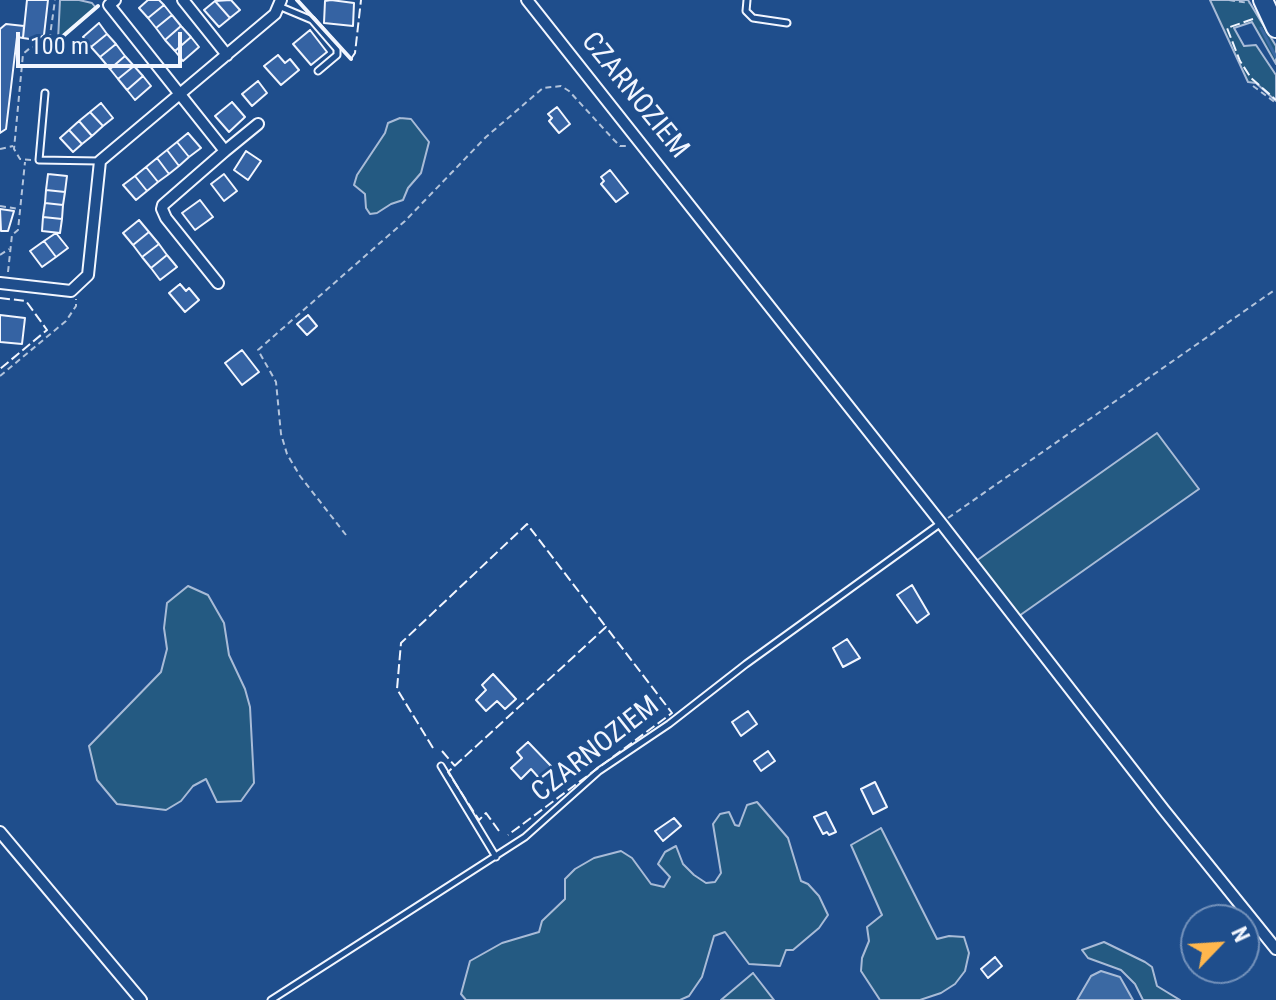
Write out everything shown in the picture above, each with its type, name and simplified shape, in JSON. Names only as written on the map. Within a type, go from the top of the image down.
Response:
[{"type":"highway","points":[[1263,0],[1276,28]]},
{"type":"street","points":[[115,0],[109,5],[225,151]]},
{"type":"street","points":[[183,0],[227,55]]},
{"type":"street","name":"CZARNOZIEM","points":[[527,0],[1276,949]]},
{"type":"street","points":[[3,283],[71,291],[88,275],[100,161],[275,14],[281,3]]},
{"type":"street","points":[[218,283],[166,218],[163,205],[258,124]]},
{"type":"street","points":[[0,832],[141,1000]]},
{"type":"lane","points":[[747,0],[749,16],[787,23]]},
{"type":"lane","points":[[281,3],[312,20],[337,49],[337,55],[318,71]]},
{"type":"lane","points":[[45,93],[39,160],[100,161]]},
{"type":"lane","name":"CZARNOZIEM","points":[[271,1000],[525,837],[599,771],[669,724],[746,664],[941,523]]},
{"type":"lane","points":[[441,766],[496,857]]},
{"type":"path","points":[[39,160],[25,160],[16,155],[14,146],[23,54],[30,48],[49,43],[55,0]]},
{"type":"path","points":[[1229,0],[1242,3],[1263,0]]},
{"type":"path","points":[[346,535],[300,476],[287,454],[281,434],[276,382],[258,350],[405,221],[486,137],[543,88],[561,86],[569,91],[620,146],[627,146],[637,138]]},
{"type":"path","points":[[1253,86],[1276,103]]},
{"type":"path","points":[[0,149],[14,146]]},
{"type":"path","points":[[3,283],[12,235],[18,230],[25,160]]},
{"type":"path","points":[[0,206],[20,209]]},
{"type":"path","points":[[0,255],[10,248]]},
{"type":"path","points":[[0,376],[66,321],[76,306],[76,286]]},
{"type":"path","points":[[941,523],[1276,289]]},
{"type":"shaded area","points":[[60,0],[79,0],[92,3],[96,8],[58,40]]},
{"type":"shaded area","points":[[1210,0],[1248,0],[1276,46],[1276,64],[1252,22],[1234,28],[1244,46],[1256,45],[1276,75],[1276,101],[1256,83],[1248,82]]},
{"type":"shaded area","points":[[400,118],[411,119],[429,142],[421,173],[408,188],[403,200],[370,214],[366,208],[365,194],[354,185],[357,175],[385,133],[388,123]]},
{"type":"shaded area","points":[[1157,433],[1199,489],[1019,616],[976,561]]},
{"type":"shaded area","points":[[188,586],[208,595],[224,623],[229,655],[250,707],[254,783],[241,801],[217,802],[206,779],[193,786],[181,801],[166,810],[117,804],[97,780],[89,746],[161,672],[167,649],[164,628],[167,603]]},
{"type":"shaded area","points":[[757,802],[788,838],[801,881],[819,896],[828,915],[819,928],[793,950],[786,950],[780,966],[749,964],[725,932],[714,936],[702,977],[689,996],[680,1000],[466,1000],[461,994],[470,961],[502,943],[539,932],[542,921],[565,899],[565,879],[594,858],[621,851],[632,858],[651,884],[664,887],[670,877],[658,864],[665,852],[676,846],[683,864],[694,875],[706,883],[715,882],[721,873],[713,824],[720,814],[729,812],[735,825],[739,826],[747,805]]},
{"type":"shaded area","points":[[881,828],[937,939],[964,937],[969,953],[965,971],[955,984],[920,1000],[880,1000],[861,971],[869,941],[867,927],[882,915],[851,845]]},
{"type":"shaded area","points":[[1104,942],[1152,967],[1157,986],[1180,1000],[1143,1000],[1135,984],[1121,970],[1088,958],[1082,950]]},
{"type":"shaded area","points":[[1101,971],[1120,977],[1133,1000],[1077,1000],[1091,976]]},
{"type":"shaded area","points":[[753,973],[774,1000],[721,1000]]},
{"type":"building","points":[[27,0],[48,0],[44,35],[36,40],[23,38]]},
{"type":"building","points":[[148,0],[159,0],[164,5],[148,18],[139,8]]},
{"type":"building","points":[[231,0],[240,10],[230,18],[215,1]]},
{"type":"building","points":[[215,1],[230,18],[219,27],[204,10]]},
{"type":"building","points":[[325,1],[354,3],[353,26],[324,23]]},
{"type":"building","points":[[164,5],[172,15],[156,28],[148,18]]},
{"type":"building","points":[[172,15],[181,26],[165,40],[156,28]]},
{"type":"building","points":[[99,23],[107,34],[91,47],[83,37]]},
{"type":"building","points":[[6,24],[24,26],[23,38],[17,37],[6,129],[0,133],[0,29]]},
{"type":"building","points":[[181,26],[191,37],[175,51],[165,40]]},
{"type":"building","points":[[310,30],[327,52],[311,65],[293,44]]},
{"type":"building","points":[[107,34],[116,44],[100,57],[91,47]]},
{"type":"building","points":[[191,37],[199,47],[183,61],[175,51]]},
{"type":"building","points":[[116,44],[125,56],[110,69],[100,57]]},
{"type":"building","points":[[278,55],[285,63],[290,59],[299,70],[281,85],[264,66]]},
{"type":"building","points":[[125,56],[134,66],[118,79],[110,69]]},
{"type":"building","points":[[134,66],[143,76],[127,90],[118,79]]},
{"type":"building","points":[[143,76],[151,86],[135,100],[127,90]]},
{"type":"building","points":[[258,81],[267,93],[252,106],[242,94]]},
{"type":"building","points":[[232,102],[245,117],[229,132],[215,116]]},
{"type":"building","points":[[101,103],[113,118],[103,126],[90,112]]},
{"type":"building","points":[[557,107],[570,124],[559,133],[549,121],[552,118],[548,114]]},
{"type":"building","points":[[90,112],[103,126],[92,136],[79,121]]},
{"type":"building","points":[[79,121],[92,136],[82,144],[69,130]]},
{"type":"building","points":[[69,130],[82,144],[73,152],[60,138]]},
{"type":"building","points":[[188,133],[201,148],[189,157],[177,142]]},
{"type":"building","points":[[177,142],[189,157],[179,166],[167,150]]},
{"type":"building","points":[[167,150],[179,166],[169,174],[157,158]]},
{"type":"building","points":[[246,151],[261,161],[248,180],[234,170]]},
{"type":"building","points":[[157,158],[169,174],[158,182],[146,167]]},
{"type":"building","points":[[146,167],[158,182],[147,191],[135,176]]},
{"type":"building","points":[[610,170],[628,193],[616,202],[601,184],[604,181],[601,177]]},
{"type":"building","points":[[48,174],[67,176],[65,192],[46,190]]},
{"type":"building","points":[[224,174],[237,191],[224,201],[211,184]]},
{"type":"building","points":[[135,176],[147,191],[136,200],[123,185]]},
{"type":"building","points":[[46,190],[65,192],[63,205],[45,203]]},
{"type":"building","points":[[200,200],[213,217],[195,230],[182,213]]},
{"type":"building","points":[[45,203],[63,205],[62,219],[43,217]]},
{"type":"building","points":[[0,209],[14,211],[8,231],[1,231]]},
{"type":"building","points":[[43,217],[62,219],[60,233],[42,231]]},
{"type":"building","points":[[139,220],[149,232],[133,245],[123,233]]},
{"type":"building","points":[[149,232],[159,244],[142,257],[133,245]]},
{"type":"building","points":[[56,233],[68,248],[56,257],[44,241]]},
{"type":"building","points":[[44,241],[56,257],[42,267],[30,251]]},
{"type":"building","points":[[159,244],[167,255],[151,268],[142,257]]},
{"type":"building","points":[[167,255],[177,267],[160,280],[151,268]]},
{"type":"building","points":[[180,284],[186,291],[189,288],[199,300],[185,312],[169,293]]},
{"type":"building","points":[[0,315],[25,318],[22,344],[0,342]]},
{"type":"building","points":[[308,315],[317,326],[307,335],[297,324]]},
{"type":"building","points":[[242,350],[259,372],[242,385],[225,363]]},
{"type":"building","points":[[912,585],[929,614],[917,623],[897,595]]},
{"type":"building","points":[[847,639],[860,658],[843,667],[833,648]]},
{"type":"building","points":[[493,674],[516,699],[505,709],[497,701],[486,711],[476,700],[486,690],[482,685]]},
{"type":"building","points":[[748,711],[757,724],[741,736],[732,722]]},
{"type":"building","points":[[528,742],[551,766],[539,778],[531,769],[521,779],[511,768],[522,758],[517,752]]},
{"type":"building","points":[[768,751],[775,761],[761,771],[754,761]]},
{"type":"building","points":[[875,782],[887,807],[873,814],[861,789]]},
{"type":"building","points":[[826,812],[836,832],[829,835],[827,832],[823,834],[814,817]]},
{"type":"building","points":[[674,818],[681,826],[663,841],[655,831]]},
{"type":"building","points":[[995,957],[1002,966],[988,978],[981,969]]},
{"type":"waterway","points":[[1261,28],[1276,57]]},
{"type":"fence","points":[[351,59],[355,53],[361,0]]},
{"type":"fence","points":[[1253,19],[1227,28],[1240,61],[1251,78],[1276,100]]},
{"type":"fence","points":[[0,298],[26,301],[47,330],[0,369]]},
{"type":"fence","points":[[433,748],[397,689],[401,643],[527,524],[606,627]]},
{"type":"fence","points":[[499,831],[486,813],[479,820],[448,772],[606,627],[672,713],[508,835]]},
{"type":"fence","points":[[442,751],[455,766]]},
{"type":"wall","points":[[297,0],[351,59]]},
{"type":"wall","points":[[55,43],[98,6]]}]
